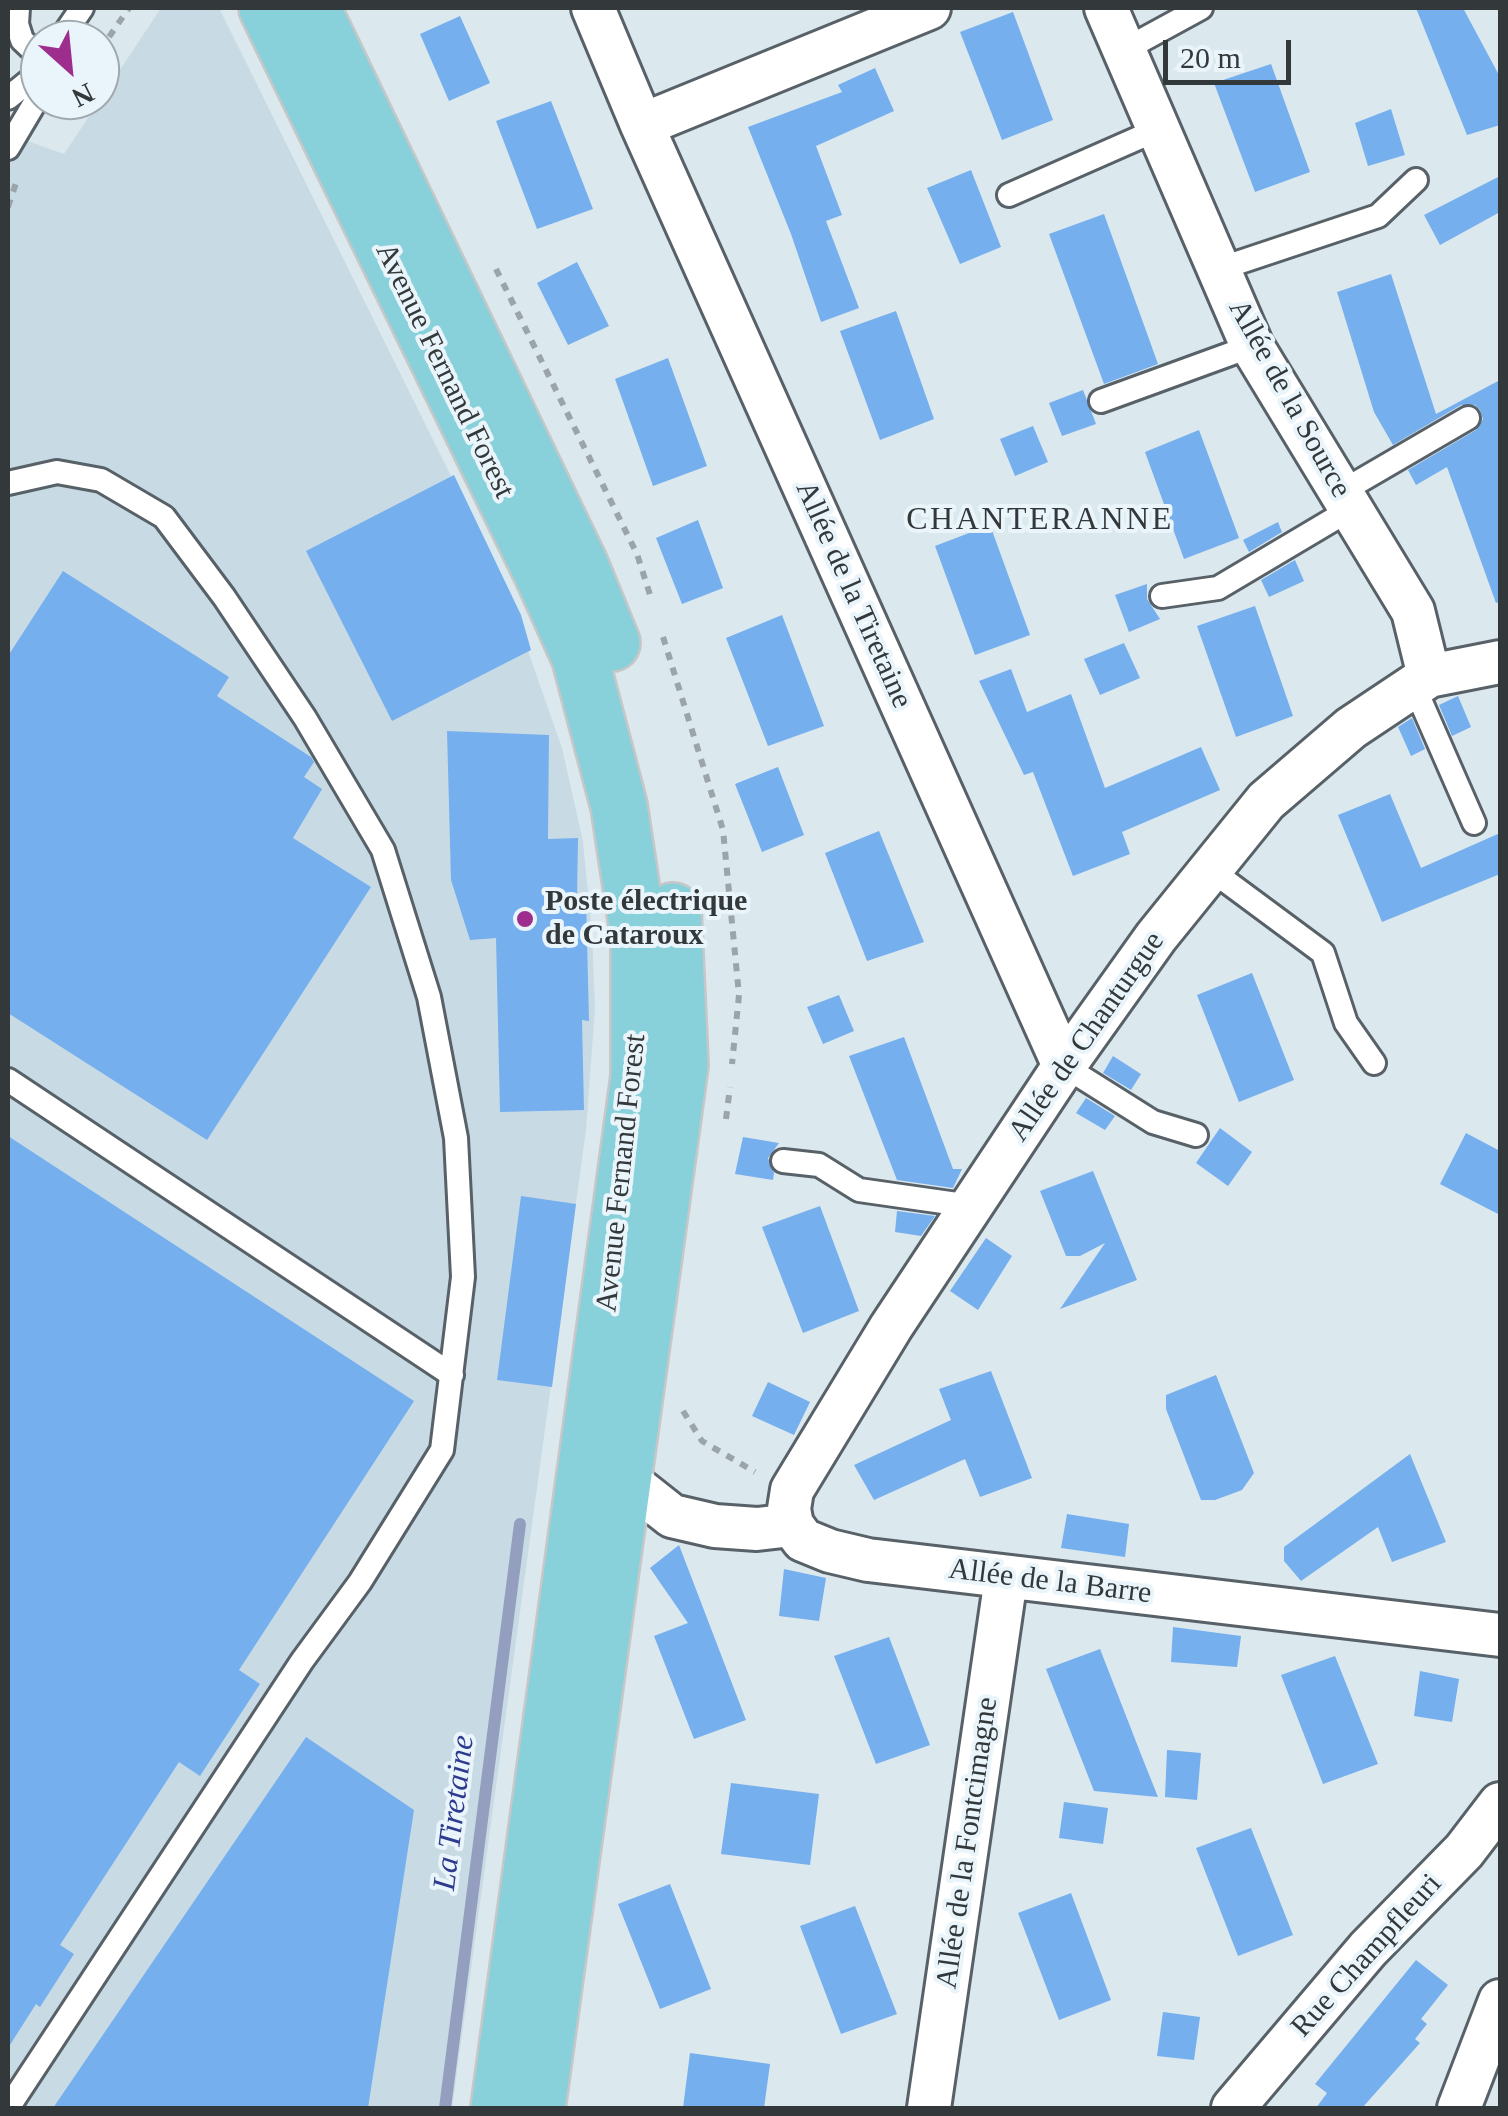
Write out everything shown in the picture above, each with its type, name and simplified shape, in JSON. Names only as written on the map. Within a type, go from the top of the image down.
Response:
[{"type":"main road","name":"Avenue Fernand Forest","points":[[267,8],[580,658],[619,806],[639,938],[639,1077],[499,2108]]},
{"type":"main road","name":"Avenue Fernand Forest","points":[[312,8],[580,564],[613,644],[657,808],[676,932],[680,1064],[538,2108]]},
{"type":"street","name":"Allée de la Tiretaine","points":[[593,8],[1064,1066]]},
{"type":"street","points":[[642,125],[928,8]]},
{"type":"street","name":"Allée de la Source","points":[[1106,8],[1252,346],[1413,611],[1422,681]]},
{"type":"street","name":"Allée de Chanturgue","points":[[792,1524],[792,1490],[814,1449],[971,1206],[1156,937],[1266,801],[1351,728],[1422,681],[1500,662]]},
{"type":"street","points":[[624,1478],[672,1516],[716,1526],[757,1529],[792,1524]]},
{"type":"street","name":"Allée de la Barre","points":[[792,1524],[803,1540],[868,1560],[1500,1636]]},
{"type":"street","name":"Allée de la Fontcimagne","points":[[929,2108],[1006,1578]]},
{"type":"street","name":"Rue Champfleuri","points":[[1233,2108],[1368,1950],[1495,1825]]},
{"type":"street","points":[[1458,2108],[1500,2001]]},
{"type":"lane","points":[[18,8],[20,34]]},
{"type":"lane","points":[[1124,50],[1201,8]]},
{"type":"lane","points":[[8,148],[25,120]]},
{"type":"lane","points":[[1010,195],[1158,129]]},
{"type":"lane","points":[[1219,270],[1378,216],[1416,180]]},
{"type":"lane","points":[[1101,401],[1252,346]]},
{"type":"lane","points":[[1162,596],[1218,588],[1468,418]]},
{"type":"lane","points":[[8,483],[57,472],[101,480],[164,518],[224,597],[305,718],[383,850],[429,997],[456,1138],[463,1277],[442,1450],[360,1582],[302,1661],[8,2108]]},
{"type":"lane","points":[[1422,681],[1474,823]]},
{"type":"lane","points":[[1211,870],[1323,953],[1346,1023],[1374,1062]]},
{"type":"lane","points":[[1064,1066],[1153,1122],[1196,1135]]},
{"type":"lane","points":[[8,1080],[452,1375]]},
{"type":"lane","points":[[783,1161],[819,1165],[858,1190],[971,1206]]},
{"type":"shaded area","points":[[161,8],[219,8],[521,617],[529,654],[562,748],[583,842],[595,1008],[586,1130],[452,2108],[8,2108],[8,134],[64,154],[87,120],[120,120],[120,70]]},
{"type":"building","points":[[1416,8],[1463,8],[1500,77],[1500,125],[1467,135]]},
{"type":"building","points":[[1013,12],[1053,120],[1002,140],[960,32]]},
{"type":"building","points":[[460,16],[490,83],[449,101],[420,34]]},
{"type":"building","points":[[1271,64],[1310,172],[1255,192],[1214,83]]},
{"type":"building","points":[[875,68],[894,111],[816,146],[842,215],[826,221],[859,308],[821,322],[748,127],[842,92],[838,85]]},
{"type":"building","points":[[551,101],[593,209],[537,229],[496,121]]},
{"type":"building","points":[[1391,109],[1405,155],[1368,166],[1355,123]]},
{"type":"building","points":[[971,170],[1001,247],[960,264],[927,188]]},
{"type":"building","points":[[1500,176],[1500,212],[1440,245],[1424,215]]},
{"type":"building","points":[[1104,214],[1158,364],[1104,384],[1049,234]]},
{"type":"building","points":[[577,262],[609,326],[568,345],[537,283]]},
{"type":"building","points":[[1391,274],[1436,414],[1500,380],[1500,602],[1496,603],[1447,467],[1416,485],[1408,470],[1476,430],[1483,419],[1480,410],[1475,405],[1461,405],[1393,445],[1374,412],[1337,292]]},
{"type":"building","points":[[896,311],[934,419],[880,440],[840,331]]},
{"type":"building","points":[[668,358],[707,466],[653,486],[615,379]]},
{"type":"building","points":[[1083,390],[1096,424],[1062,436],[1049,403]]},
{"type":"building","points":[[1033,426],[1048,462],[1015,476],[1000,439]]},
{"type":"building","points":[[1199,430],[1239,538],[1184,559],[1145,452]]},
{"type":"building","points":[[454,475],[521,615],[531,650],[392,721],[306,551]]},
{"type":"building","points":[[698,520],[723,588],[682,604],[656,538]]},
{"type":"building","points":[[1278,522],[1282,532],[1249,552],[1243,540]]},
{"type":"building","points":[[990,525],[1030,635],[975,655],[935,546]]},
{"type":"building","points":[[1295,560],[1304,581],[1269,597],[1261,580]]},
{"type":"building","points":[[63,571],[229,677],[217,696],[311,757],[314,762],[304,777],[322,789],[293,838],[371,887],[207,1140],[8,1013],[8,656]]},
{"type":"building","points":[[1147,584],[1147,599],[1160,619],[1129,632],[1115,595]]},
{"type":"building","points":[[1255,606],[1293,716],[1236,737],[1197,626]]},
{"type":"building","points":[[782,615],[824,726],[768,746],[726,638]]},
{"type":"building","points":[[1124,643],[1140,678],[1100,695],[1084,659]]},
{"type":"building","points":[[1011,669],[1027,712],[1071,694],[1105,788],[1201,747],[1220,790],[1122,832],[1130,854],[1073,876],[1033,772],[1024,775],[979,681]]},
{"type":"building","points":[[1458,696],[1471,727],[1452,736],[1439,705]]},
{"type":"building","points":[[1412,718],[1425,749],[1411,756],[1398,727]]},
{"type":"building","name":"Poste électrique de Cataroux","points":[[447,731],[549,735],[548,839],[578,838],[577,898],[586,899],[589,1021],[582,1020],[584,1110],[500,1112],[496,938],[470,940],[451,880]]},
{"type":"building","points":[[778,767],[804,835],[762,852],[735,784]]},
{"type":"building","points":[[1390,794],[1421,868],[1500,833],[1500,874],[1382,922],[1338,815]]},
{"type":"building","points":[[879,831],[924,942],[867,961],[825,853]]},
{"type":"building","points":[[1252,973],[1294,1080],[1239,1102],[1197,995]]},
{"type":"building","points":[[839,995],[854,1031],[823,1044],[807,1007]]},
{"type":"building","points":[[904,1037],[953,1169],[962,1169],[953,1188],[897,1180],[849,1056]]},
{"type":"building","points":[[1113,1056],[1141,1074],[1131,1090],[1103,1073]]},
{"type":"building","points":[[1086,1098],[1115,1116],[1105,1130],[1076,1113]]},
{"type":"building","points":[[1220,1128],[1252,1152],[1228,1186],[1196,1163]]},
{"type":"building","points":[[1466,1133],[1500,1151],[1500,1215],[1440,1184]]},
{"type":"building","points":[[8,1136],[414,1401],[239,1670],[260,1684],[200,1776],[179,1762],[60,1945],[74,1954],[8,2048]]},
{"type":"building","points":[[743,1137],[779,1143],[768,1158],[773,1180],[735,1174]]},
{"type":"building","points":[[1093,1171],[1137,1280],[1060,1309],[1105,1243],[1080,1256],[1066,1256],[1040,1191]]},
{"type":"building","points":[[521,1196],[576,1204],[552,1387],[497,1380]]},
{"type":"building","points":[[820,1206],[859,1311],[803,1333],[762,1227]]},
{"type":"building","points":[[897,1211],[935,1216],[921,1236],[895,1232]]},
{"type":"building","points":[[986,1238],[1012,1256],[978,1310],[950,1291]]},
{"type":"building","points":[[991,1371],[1032,1478],[980,1497],[965,1459],[874,1500],[854,1465],[951,1420],[939,1389]]},
{"type":"building","points":[[1216,1375],[1254,1473],[1242,1490],[1215,1500],[1201,1500],[1166,1409],[1166,1395]]},
{"type":"building","points":[[768,1382],[810,1402],[794,1435],[752,1416]]},
{"type":"building","points":[[1410,1454],[1446,1542],[1392,1562],[1378,1527],[1301,1581],[1284,1561],[1284,1547]]},
{"type":"building","points":[[1067,1514],[1129,1524],[1125,1557],[1061,1548]]},
{"type":"building","points":[[679,1545],[746,1720],[694,1739],[654,1636],[688,1623],[650,1568]]},
{"type":"building","points":[[784,1569],[826,1578],[819,1621],[779,1616]]},
{"type":"building","points":[[1173,1627],[1241,1636],[1237,1667],[1171,1662]]},
{"type":"building","points":[[889,1637],[930,1745],[876,1764],[834,1656]]},
{"type":"building","points":[[1100,1649],[1158,1797],[1094,1791],[1046,1669]]},
{"type":"building","points":[[1335,1656],[1378,1764],[1323,1784],[1281,1675]]},
{"type":"building","points":[[1420,1671],[1459,1679],[1452,1722],[1414,1716]]},
{"type":"building","points":[[306,1737],[414,1810],[368,2108],[53,2108]]},
{"type":"building","points":[[1167,1750],[1201,1753],[1197,1800],[1165,1797]]},
{"type":"building","points":[[731,1783],[819,1794],[810,1865],[721,1854]]},
{"type":"building","points":[[1064,1802],[1108,1808],[1103,1844],[1059,1838]]},
{"type":"building","points":[[1251,1828],[1293,1935],[1238,1956],[1196,1848]]},
{"type":"building","points":[[670,1884],[711,1989],[660,2009],[618,1904]]},
{"type":"building","points":[[1071,1893],[1111,2000],[1059,2020],[1018,1913]]},
{"type":"building","points":[[855,1906],[897,2014],[841,2034],[800,1926]]},
{"type":"building","points":[[1416,1960],[1448,1985],[1421,2019],[1427,2024],[1415,2039],[1420,2043],[1362,2108],[1316,2108],[1327,2093],[1315,2084]]},
{"type":"building","points":[[1163,2012],[1200,2017],[1194,2060],[1157,2056]]},
{"type":"building","points":[[690,2053],[770,2064],[764,2108],[683,2108]]},
{"type":"waterway","name":"La Tiretaine","points":[[445,2108],[520,1524]]},
{"type":"place","name":"Poste électrique de Cataroux","points":[[525,919]]},
{"type":"district","name":"CHANTERANNE","points":[[1040,521]]}]
